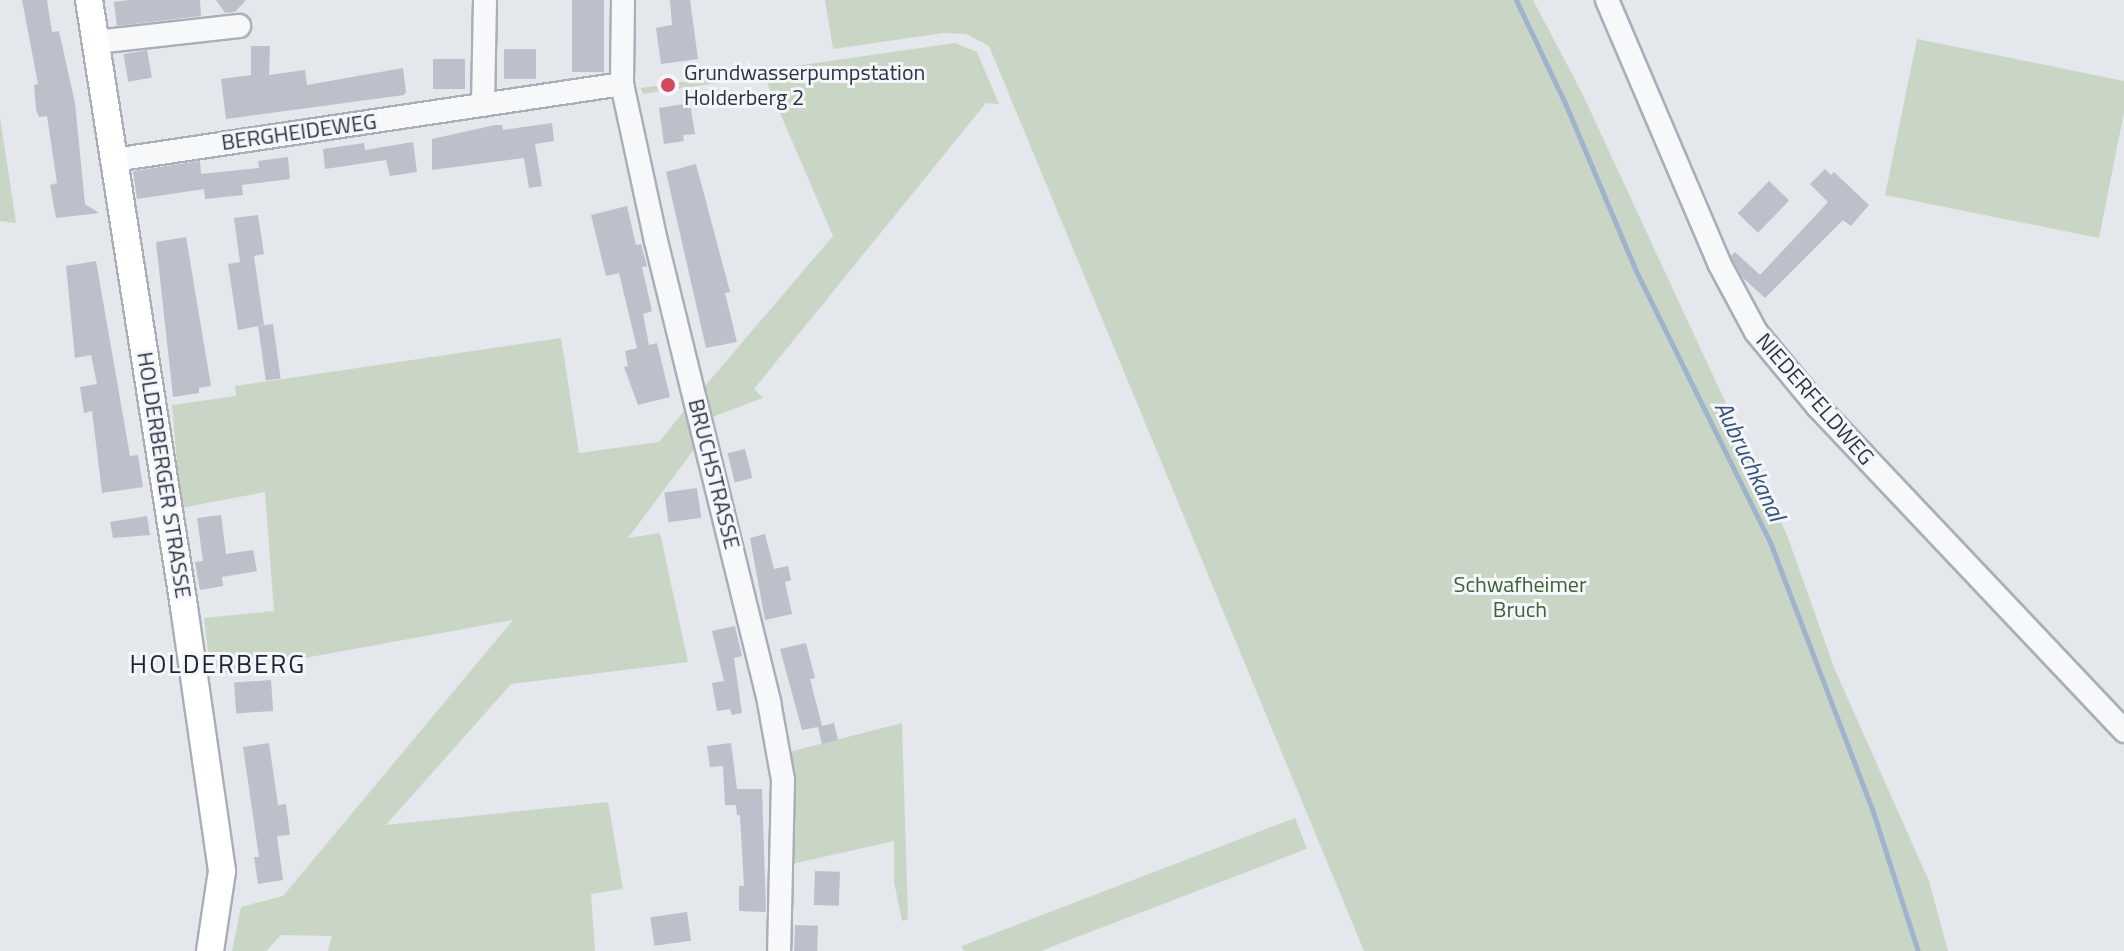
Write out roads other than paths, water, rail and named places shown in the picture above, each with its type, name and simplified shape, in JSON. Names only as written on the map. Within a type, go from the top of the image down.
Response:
[{"type":"main road","name":"HOLDERBERGER STRASSE","points":[[89,0],[222,871],[217,922],[210,951]]},
{"type":"street","points":[[483,105],[485,0]]},
{"type":"street","name":"BRUCHSTRASSE","points":[[623,0],[622,84],[656,241],[769,702],[783,780],[779,951]]},
{"type":"street","name":"NIEDERFELDWEG","points":[[1607,0],[1719,263],[1756,332],[1818,407],[2124,731]]},
{"type":"street","points":[[96,42],[239,26]]},
{"type":"street","name":"BERGHEIDEWEG","points":[[114,160],[622,84]]},
{"type":"waterway","name":"Aubruchkanal","points":[[1516,0],[1565,103],[1636,271],[1770,542],[1873,812],[1918,951]]},
{"type":"place","name":"Grundwasserpumpstation Holderberg 2","points":[[668,85]]},
{"type":"district","name":"HOLDERBERG","points":[[218,664]]},
{"type":"park label","name":"Schwafheimer Bruch","points":[[1520,596]]}]
